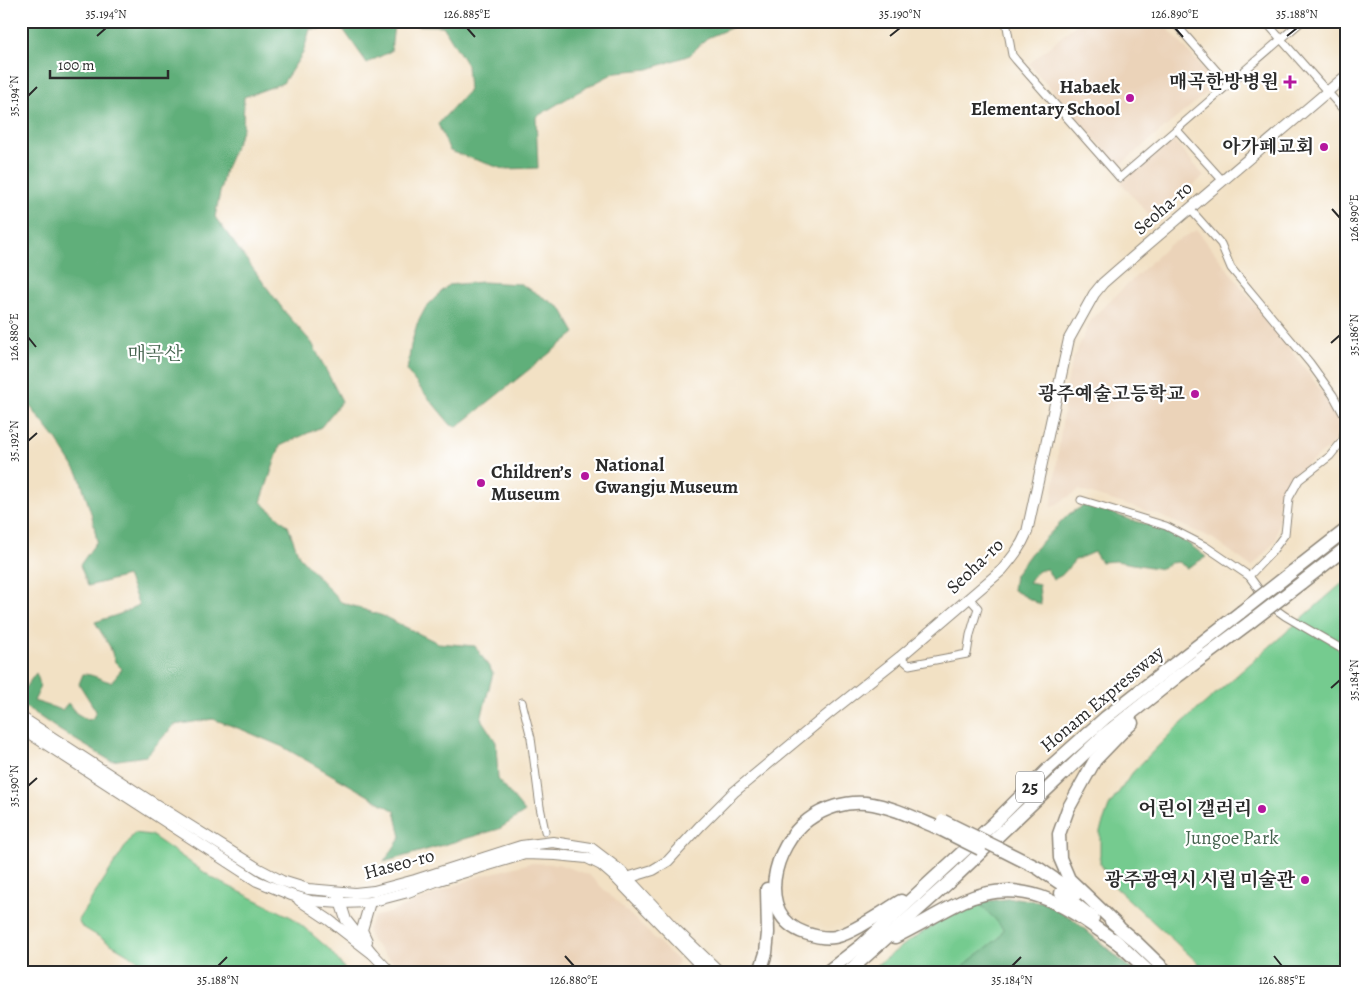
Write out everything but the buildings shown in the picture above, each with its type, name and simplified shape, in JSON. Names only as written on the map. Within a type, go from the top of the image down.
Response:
[{"type":"highway","name":"Honam Expressway","points":[[827,972],[862,945],[994,823],[1050,767],[1105,718],[1347,530]]},
{"type":"highway","name":"Honam Expressway","points":[[848,972],[878,947],[1104,735],[1347,547]]},
{"type":"highway","points":[[1167,972],[1069,879],[1060,858],[1060,834],[1068,809],[1095,760],[1122,732],[1160,698],[1178,676]]},
{"type":"highway","points":[[760,972],[766,953],[768,933],[767,888],[771,864],[778,846],[802,818],[816,808],[831,801],[850,796],[870,796],[919,811],[940,824],[999,853],[1038,868],[1118,926]]},
{"type":"highway","points":[[927,885],[846,934],[834,937],[809,935],[798,931],[780,914],[774,892],[776,868],[787,844],[796,831],[808,820],[826,810],[842,804],[865,803],[940,824]]},
{"type":"highway","points":[[999,853],[1059,891],[1086,911],[1149,972]]},
{"type":"highway","points":[[878,947],[964,901],[992,892],[1017,891],[1038,895],[1055,903],[1081,917],[1119,944]]},
{"type":"main road","name":"Seoha-ro","points":[[616,878],[627,878],[653,870],[668,860],[734,792],[900,657],[1002,570],[1022,544],[1027,532],[1069,339],[1094,294],[1103,283],[1347,74]]},
{"type":"main road","name":"Haseo-ro","points":[[21,717],[259,869],[282,882],[308,889],[355,894],[374,891],[521,846],[553,842],[591,848],[621,871],[675,929],[720,972]]},
{"type":"main road","name":"Haseo-ro","points":[[21,728],[257,881],[311,901],[370,902],[408,892],[439,880],[525,854],[556,854],[587,858],[601,865],[616,878],[707,972]]},
{"type":"main road","points":[[338,892],[346,920],[390,972]]},
{"type":"main road","points":[[291,895],[329,920],[373,954]]},
{"type":"main road","points":[[370,902],[362,930],[373,954]]},
{"type":"street","points":[[1006,21],[1012,55],[1120,178],[1302,21]]},
{"type":"street","points":[[1173,21],[1229,84]]},
{"type":"street","points":[[1266,21],[1347,114]]},
{"type":"street","name":"Seoha-ro","points":[[1177,130],[1223,180]]},
{"type":"street","points":[[1190,209],[1221,244],[1231,268],[1310,363],[1345,417],[1346,427],[1343,440],[1330,456],[1299,480],[1289,498],[1286,534],[1249,576]]},
{"type":"street","points":[[1081,500],[1166,526],[1205,546],[1249,576],[1271,606],[1347,652]]},
{"type":"street","points":[[900,657],[909,665],[967,654],[970,635],[978,608],[969,598]]},
{"type":"street","points":[[522,702],[531,738],[545,831]]},
{"type":"shaded area","name":"Habaek Elementary School","points":[[1080,21],[1161,21],[1217,84],[1119,166],[1029,64]]},
{"type":"shaded area","points":[[1172,138],[1204,176],[1153,219],[1121,183]]},
{"type":"shaded area","name":"광주예술고등학교","points":[[1197,230],[1310,375],[1339,417],[1341,426],[1337,438],[1331,446],[1285,484],[1279,499],[1276,540],[1252,567],[1212,538],[1158,515],[1079,490],[1051,508],[1067,384],[1072,361],[1092,318],[1169,245]]},
{"type":"shaded area","points":[[530,863],[558,864],[589,875],[679,962],[671,972],[402,972],[371,940],[367,930],[375,916],[386,914],[477,877]]},
{"type":"green space","name":"매곡산","points":[[21,21],[747,21],[707,38],[690,55],[649,69],[616,72],[536,117],[538,168],[503,169],[450,151],[438,124],[469,90],[467,65],[443,26],[394,25],[391,51],[367,63],[343,29],[310,29],[303,53],[283,83],[244,97],[243,128],[224,173],[215,217],[285,312],[312,343],[342,401],[321,427],[280,446],[261,502],[288,526],[299,556],[341,602],[383,616],[438,643],[475,646],[493,673],[481,719],[496,742],[498,779],[525,812],[499,829],[384,862],[401,837],[395,811],[283,747],[213,719],[174,725],[146,756],[111,761],[59,730],[21,704],[21,693],[36,673],[40,687],[34,701],[62,710],[68,703],[76,713],[88,720],[93,718],[96,711],[79,684],[83,674],[111,682],[122,669],[115,662],[110,647],[95,622],[120,614],[139,605],[127,576],[88,586],[80,565],[97,541],[92,516],[79,475],[56,439],[21,395]]},
{"type":"green space","points":[[482,282],[521,284],[561,308],[575,333],[457,427],[451,425],[407,371],[411,345],[417,324],[426,307],[448,285]]},
{"type":"green space","points":[[1087,504],[1131,520],[1166,529],[1206,557],[1187,568],[1178,562],[1170,563],[1162,569],[1116,561],[1101,562],[1094,552],[1075,560],[1062,575],[1053,580],[1047,569],[1036,573],[1029,583],[1039,585],[1041,605],[1013,590],[1015,575],[1031,553],[1069,514]]},
{"type":"green space","name":"Jungoe Park","points":[[1347,579],[1347,972],[1208,972],[1115,887],[1100,863],[1100,831],[1109,806],[1133,772],[1173,731]]},
{"type":"green space","points":[[134,833],[151,835],[214,879],[293,918],[329,949],[347,972],[186,972],[146,965],[81,926],[78,920]]},
{"type":"green space","points":[[1016,898],[1043,902],[1073,919],[1134,972],[961,972],[964,965],[999,938],[1003,929],[977,902]]},
{"type":"green space","points":[[977,902],[1099,941],[1134,972],[867,972],[938,922]]},
{"type":"place","name":"매곡한방병원","points":[[1290,82]]},
{"type":"place","name":"Habaek Elementary School","points":[[1130,98]]},
{"type":"place","name":"아가페교회","points":[[1324,147]]},
{"type":"place","name":"광주예술고등학교","points":[[1195,394]]},
{"type":"place","name":"National Gwangju Museum","points":[[585,476]]},
{"type":"place","name":"Children’s Museum","points":[[481,483]]},
{"type":"place","name":"어린이 갤러리","points":[[1262,809]]},
{"type":"place","name":"광주광역시 시립 미술관","points":[[1305,880]]}]
